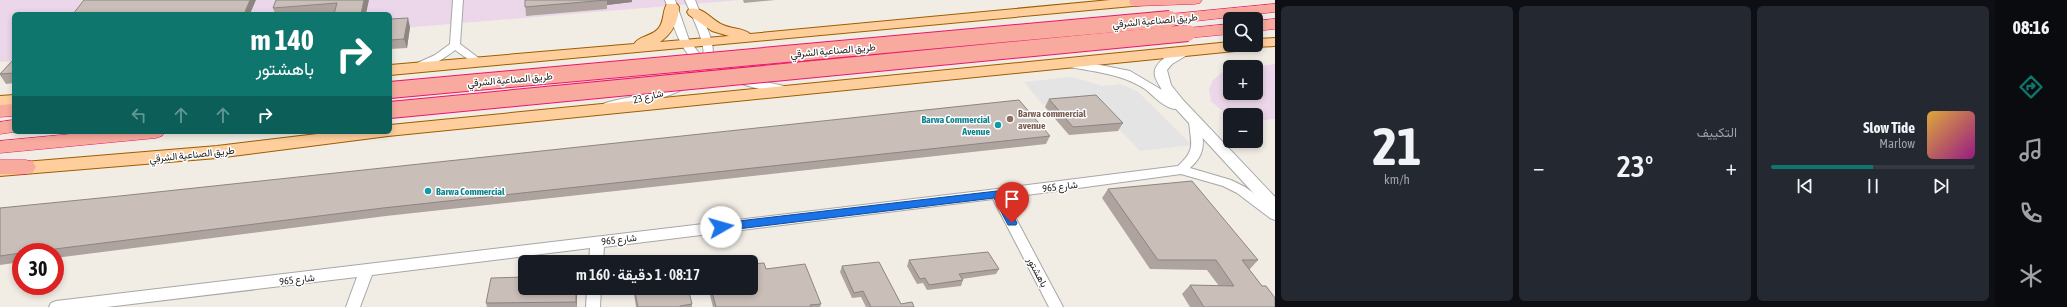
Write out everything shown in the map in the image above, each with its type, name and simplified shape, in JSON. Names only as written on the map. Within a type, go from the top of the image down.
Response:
[{"type":"highway","points":[[1136,2],[1195,0]]},
{"type":"highway","name":"طريق الصناعية الشرقي","points":[[392,90],[1275,8]]},
{"type":"highway","points":[[1263,25],[1275,24]]},
{"type":"highway","name":"طريق الصناعية الشرقي","points":[[392,110],[1223,29]]},
{"type":"highway","points":[[0,111],[12,110]]},
{"type":"highway","points":[[0,128],[12,126]]},
{"type":"highway","points":[[0,146],[135,134]]},
{"type":"highway","points":[[0,167],[26,167]]},
{"type":"main road","name":"طريق الصناعية الشرقي","points":[[392,70],[765,37],[1154,0]]},
{"type":"main road","points":[[607,51],[636,45],[656,38],[668,27],[671,20],[671,3]]},
{"type":"main road","points":[[692,6],[717,28],[740,34],[765,37]]},
{"type":"main road","points":[[808,33],[777,42],[770,51],[768,57],[770,62],[780,74],[785,77],[823,87]]},
{"type":"main road","points":[[1263,43],[1275,42]]},
{"type":"main road","points":[[392,131],[1223,47]]},
{"type":"main road","points":[[581,111],[626,96],[638,88],[644,80],[644,71],[641,66],[630,59],[607,51]]},
{"type":"main road","points":[[0,101],[12,100]]},
{"type":"main road","name":"طريق الصناعية الشرقي","points":[[0,170],[217,152],[366,134]]},
{"type":"street","points":[[417,67],[439,57],[455,45],[458,0]]},
{"type":"street","points":[[671,3],[692,53],[707,64],[720,72],[748,82],[771,88],[794,90]]},
{"type":"street","points":[[692,6],[710,50],[707,64]]},
{"type":"street","points":[[455,45],[465,54],[479,62]]},
{"type":"street","points":[[1185,50],[1163,67],[1161,74],[1168,90],[1191,117],[1206,131],[1275,207]]},
{"type":"street","points":[[1067,62],[1126,74],[1148,86],[1191,117],[1196,147],[1195,157],[1181,170]]},
{"type":"street","name":"شارع 23","points":[[581,111],[655,96],[672,90],[694,78],[707,64]]},
{"type":"street","name":"شارع 965","points":[[56,307],[366,271],[1181,170],[1227,183],[1241,190],[1275,215]]},
{"type":"street","name":"باهشتور","points":[[997,194],[1056,307]]},
{"type":"street","points":[[596,255],[597,242]]},
{"type":"street","points":[[353,307],[366,271]]},
{"type":"street","points":[[593,307],[594,295]]},
{"type":"shaded area","points":[[0,0],[741,0],[392,29],[392,12],[12,12],[12,61],[0,62]]},
{"type":"shaded area","points":[[1275,64],[1275,119],[1263,120],[1263,108],[1223,108],[1223,112],[1211,101],[1209,89],[1213,80],[1223,73],[1223,100],[1263,100],[1263,66]]},
{"type":"shaded area","points":[[1071,77],[1103,86],[1120,84],[1137,91],[1192,145],[1140,151],[1092,101],[1043,105],[1024,82]]},
{"type":"building","points":[[84,0],[250,0],[245,12],[75,12]]},
{"type":"building","points":[[276,0],[364,0],[361,12],[335,12],[337,3],[273,8]]},
{"type":"building","points":[[525,0],[607,0],[525,7]]},
{"type":"building","points":[[408,18],[404,39],[392,40],[392,19]]},
{"type":"building","points":[[12,61],[12,73],[0,74]]},
{"type":"building","points":[[1096,95],[1123,123],[1073,127],[1049,99]]},
{"type":"building","name":"Barwa Commercial","points":[[1019,100],[1050,136],[383,208],[64,248],[64,243],[12,243],[12,254],[0,256],[0,208]]},
{"type":"building","points":[[1192,181],[1258,260],[1242,260],[1262,286],[1266,286],[1275,298],[1275,307],[1204,307],[1190,285],[1234,286],[1216,260],[1158,260],[1108,189]]},
{"type":"building","points":[[988,252],[999,269],[959,274],[963,280],[929,285],[925,278],[920,279],[909,260]]},
{"type":"building","points":[[879,262],[901,304],[912,302],[914,307],[871,307],[863,291],[854,293],[842,266]]},
{"type":"building","points":[[758,263],[764,263],[766,269],[805,264],[821,304],[810,305],[811,307],[716,307],[713,295],[758,295]]},
{"type":"building","points":[[518,277],[518,295],[576,295],[576,302],[486,303],[491,278]]},
{"type":"building","points":[[635,295],[690,295],[692,304],[680,307],[638,307]]},
{"type":"place","name":"Barwa commercial avenue","points":[[1010,119]]},
{"type":"place","name":"Barwa Commercial Avenue","points":[[998,125]]},
{"type":"place","name":"Barwa Commercial","points":[[428,191]]},
{"type":"route","points":[[721,227],[997,194],[1012,223]]}]
